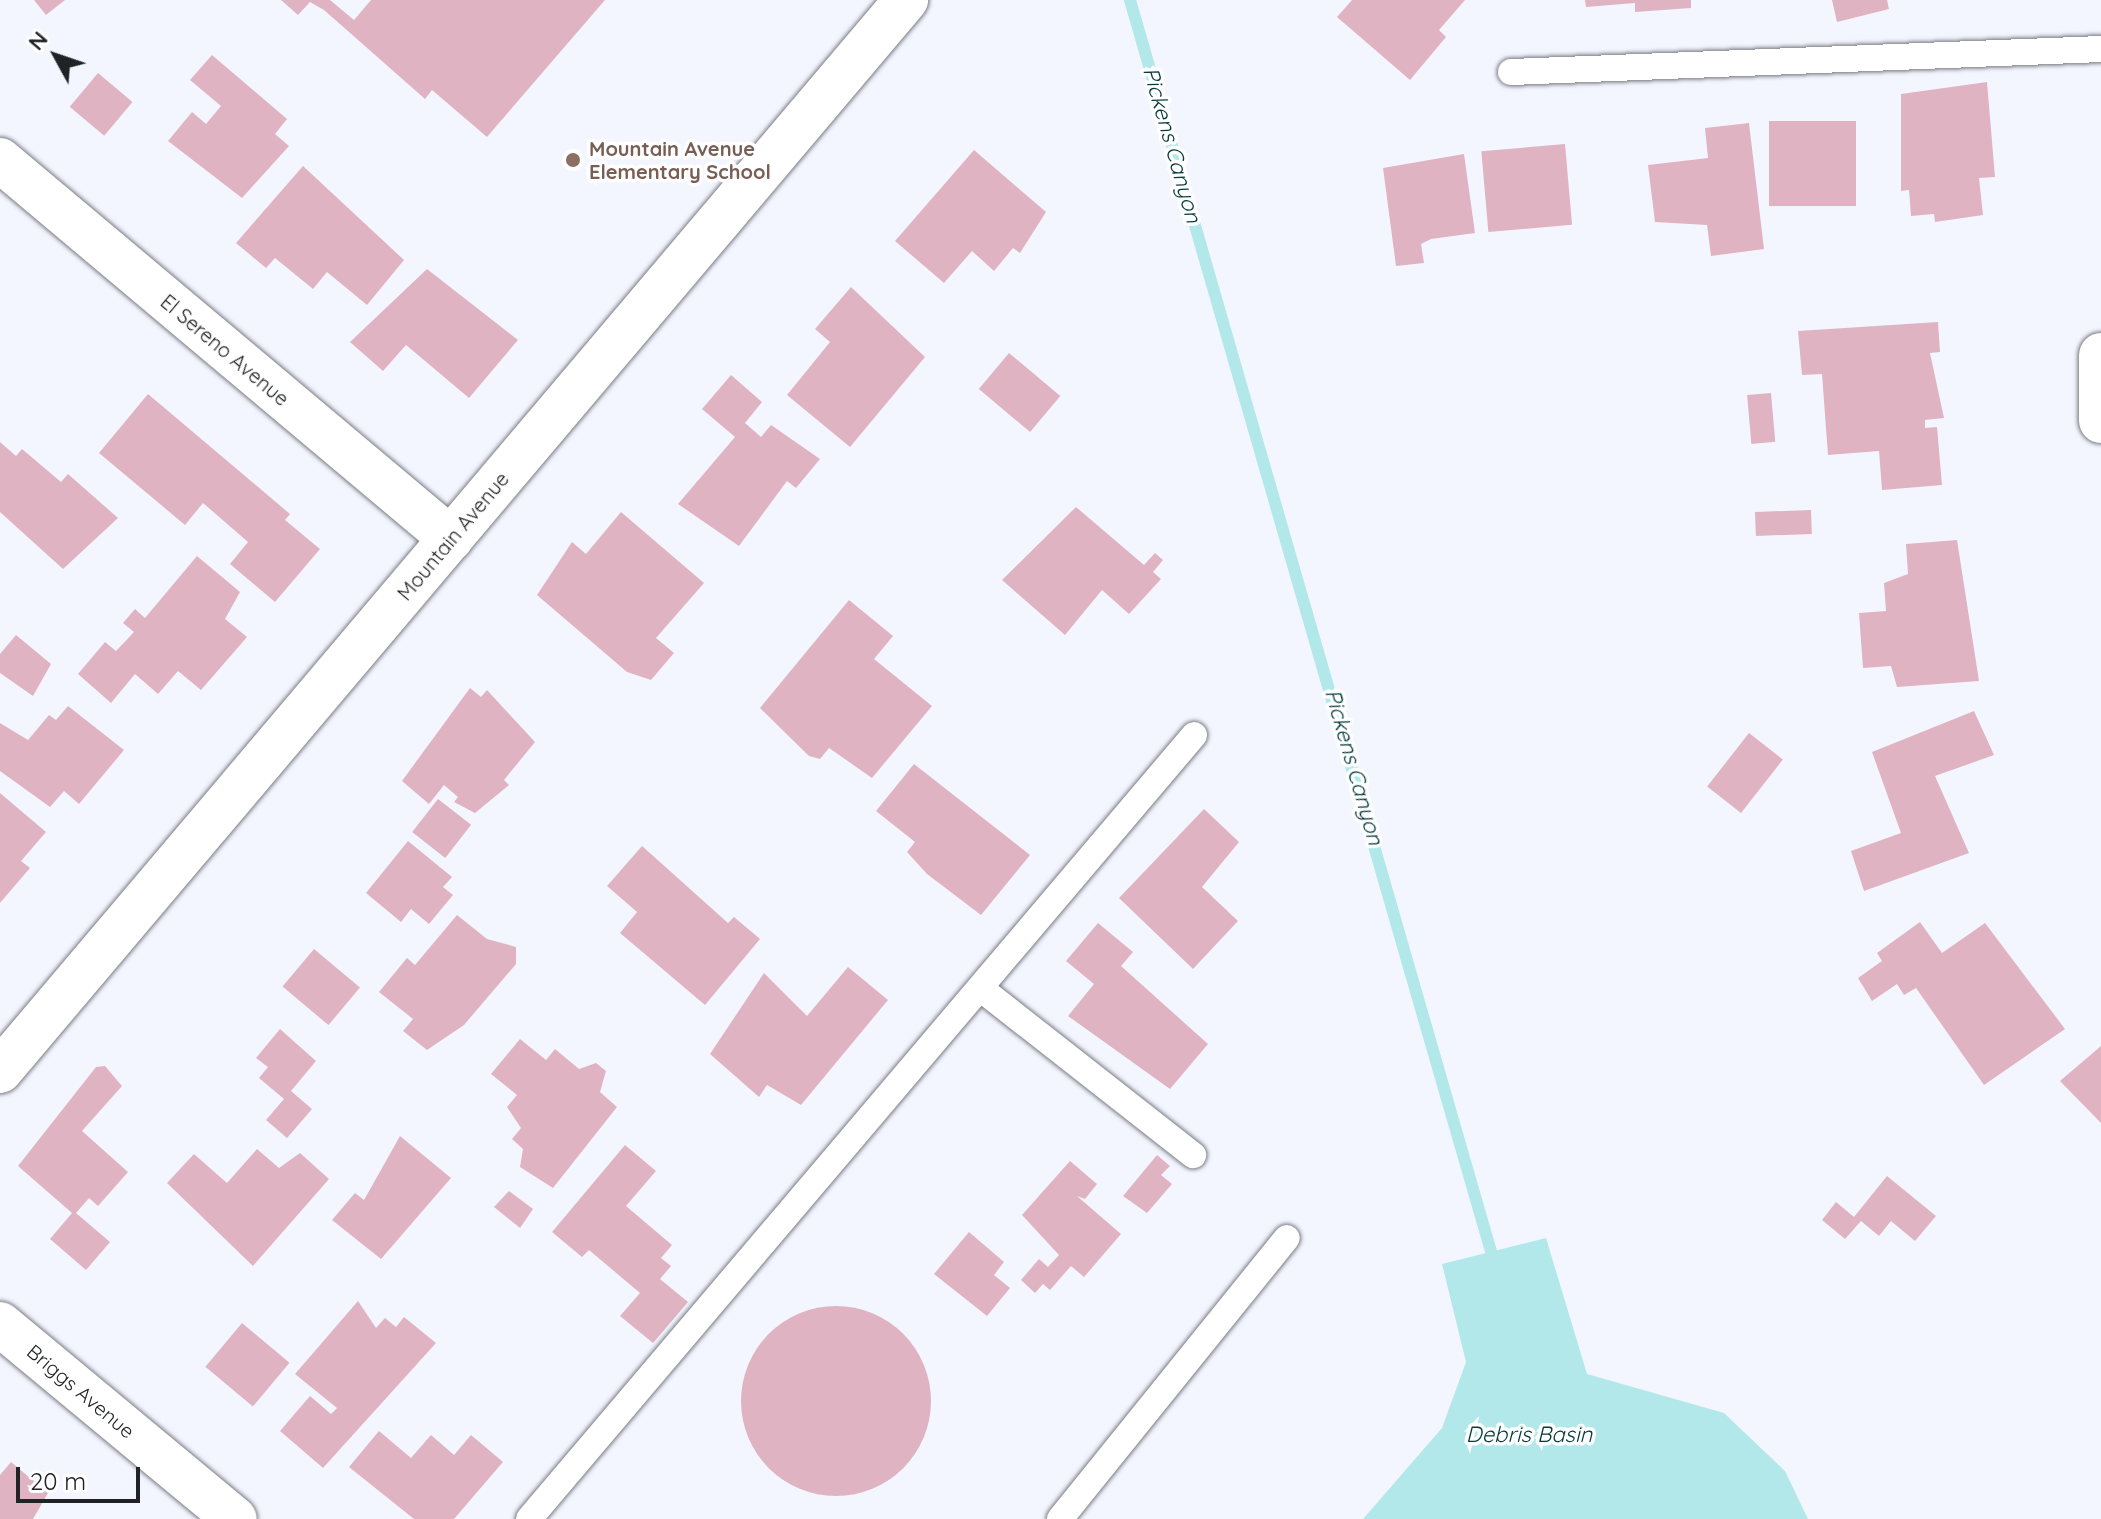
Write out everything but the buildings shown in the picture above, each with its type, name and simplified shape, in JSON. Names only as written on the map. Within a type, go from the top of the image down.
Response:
[{"type":"street","name":"Mountain Avenue","points":[[0,1071],[906,0]]},
{"type":"street","name":"El Sereno Avenue","points":[[0,160],[451,539]]},
{"type":"street","points":[[2101,355],[2101,421]]},
{"type":"street","name":"Briggs Avenue","points":[[0,1324],[235,1519]]},
{"type":"lane","points":[[1511,72],[2101,49]]},
{"type":"lane","points":[[529,1519],[1194,735]]},
{"type":"lane","points":[[980,988],[1193,1155]]},
{"type":"lane","points":[[1060,1519],[1287,1238]]},
{"type":"water","name":"Debris Basin","points":[[1546,1238],[1587,1374],[1724,1413],[1785,1471],[1808,1519],[1363,1519],[1442,1428],[1466,1362],[1442,1264]]},
{"type":"waterway","name":"Pickens Canyon","points":[[1130,0],[1495,1265]]},
{"type":"place","name":"Mountain Avenue Elementary School","points":[[573,160]]}]
